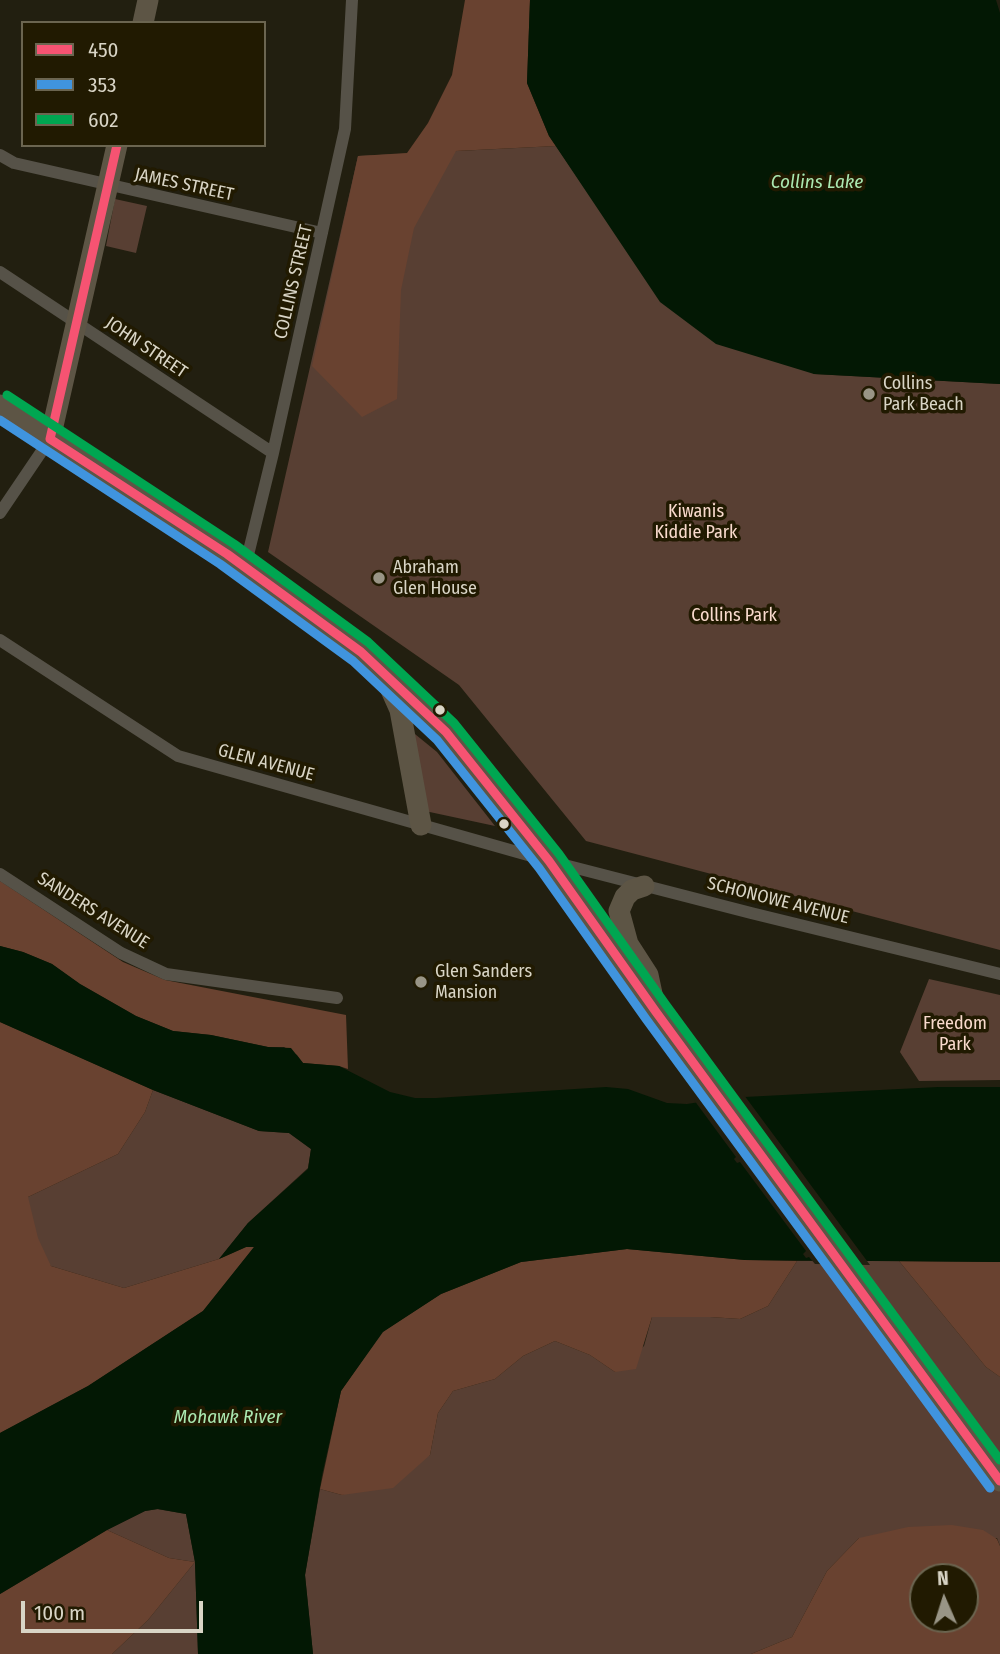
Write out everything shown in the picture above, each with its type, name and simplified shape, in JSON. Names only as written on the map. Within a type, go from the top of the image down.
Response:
[{"type":"main road","points":[[143,21],[148,0]]},
{"type":"main road","points":[[50,439],[117,147]]},
{"type":"main road","points":[[0,405],[245,567],[361,652],[446,732],[549,861],[656,1012],[1000,1481]]},
{"type":"main road","points":[[384,673],[400,710],[421,825]]},
{"type":"main road","points":[[644,886],[632,890],[625,897],[619,912],[628,944],[648,975],[656,1012]]},
{"type":"street","name":"COLLINS STREET","points":[[245,567],[345,129],[352,0]]},
{"type":"street","name":"JAMES STREET","points":[[0,155],[13,163],[322,233]]},
{"type":"street","name":"JOHN STREET","points":[[0,272],[273,453]]},
{"type":"street","points":[[0,513],[50,439]]},
{"type":"street","name":"GLEN AVENUE","points":[[0,640],[178,756],[549,861]]},
{"type":"street","name":"SCHONOWE AVENUE","points":[[549,861],[1000,974]]},
{"type":"street","name":"SANDERS AVENUE","points":[[0,874],[121,953],[166,974],[337,998]]},
{"type":"green space","name":"Collins Park","points":[[556,146],[608,222],[814,374],[1000,384],[1000,950],[586,841],[459,685],[268,552],[358,156]]},
{"type":"green space","points":[[115,199],[147,206],[136,253],[106,246]]},
{"type":"green space","points":[[410,730],[437,752],[495,826],[425,811]]},
{"type":"green space","name":"Freedom Park","points":[[929,979],[1000,995],[1000,1080],[919,1081],[900,1052]]},
{"type":"green space","points":[[153,1090],[259,1131],[289,1133],[311,1149],[308,1168],[248,1223],[219,1259],[124,1288],[51,1266],[0,1230],[28,1197],[118,1154],[145,1112]]},
{"type":"green space","points":[[797,1261],[899,1261],[986,1367],[1000,1377],[1000,1546],[997,1538],[859,1538],[827,1571],[792,1637],[751,1654],[313,1654],[305,1575],[320,1489],[342,1495],[430,1455],[438,1413],[453,1391],[495,1379],[523,1356],[555,1341],[590,1355],[615,1372],[644,1346],[652,1317],[740,1319],[768,1306]]},
{"type":"green space","points":[[157,1509],[186,1514],[195,1562],[169,1558],[107,1530],[145,1511]]},
{"type":"green space","points":[[195,1562],[198,1654],[112,1654],[148,1620]]},
{"type":"shaded area","points":[[465,0],[530,0],[527,83],[549,136],[556,146],[456,151],[414,228],[401,290],[397,399],[362,417],[312,366],[358,156],[407,153],[428,123],[452,75]]},
{"type":"shaded area","points":[[0,881],[123,962],[165,980],[346,1015],[348,1069],[303,1063],[297,1055],[284,1047],[268,1047],[211,1035],[173,1031],[136,1016],[80,984],[52,964],[0,946]]},
{"type":"shaded area","points":[[0,1022],[153,1090],[145,1112],[118,1154],[28,1197],[38,1238],[51,1266],[124,1288],[255,1246],[203,1311],[88,1386],[0,1433]]},
{"type":"shaded area","points":[[627,1249],[745,1260],[797,1261],[768,1306],[740,1319],[652,1317],[636,1369],[615,1372],[590,1355],[555,1341],[523,1356],[495,1379],[453,1391],[438,1413],[430,1455],[393,1488],[342,1495],[320,1489],[341,1391],[382,1332],[441,1294],[521,1262]]},
{"type":"shaded area","points":[[899,1261],[1000,1262],[1000,1377],[986,1367]]},
{"type":"shaded area","points":[[952,1525],[983,1530],[997,1539],[1000,1546],[1000,1654],[751,1654],[792,1637],[827,1571],[859,1538],[908,1527]]},
{"type":"shaded area","points":[[107,1530],[169,1558],[195,1562],[148,1620],[112,1654],[0,1654],[0,1594]]},
{"type":"water","name":"Collins Lake","points":[[530,0],[996,0],[1000,13],[1000,384],[814,374],[716,344],[660,302],[549,136],[527,83]]},
{"type":"water","name":"Mohawk River","points":[[0,946],[52,964],[80,984],[136,1016],[173,1031],[211,1035],[268,1047],[291,1048],[303,1063],[339,1066],[390,1092],[415,1098],[606,1087],[628,1089],[667,1103],[687,1104],[725,1098],[938,1087],[1000,1087],[1000,1262],[745,1260],[627,1249],[521,1262],[441,1294],[383,1332],[341,1391],[322,1475],[305,1575],[313,1654],[198,1654],[195,1562],[186,1514],[158,1509],[145,1511],[107,1530],[0,1594],[0,1433],[88,1386],[203,1311],[254,1247],[246,1247],[219,1259],[248,1223],[308,1169],[311,1149],[289,1133],[259,1131],[153,1090],[0,1022]]},
{"type":"pier","points":[[744,1095],[870,1265],[815,1264],[809,1257],[806,1258],[803,1254],[806,1251],[740,1162],[737,1163],[734,1159],[736,1157],[694,1100]]},
{"type":"transit line","name":"450","points":[[117,147],[50,439],[227,554],[361,652],[446,732],[549,861],[656,1012],[1000,1481]]},
{"type":"transit line","name":"602","points":[[7,395],[234,544],[368,642],[454,723],[559,854],[666,1005],[1000,1460]]},
{"type":"transit line","name":"353","points":[[0,420],[220,564],[353,661],[437,740],[539,868],[646,1019],[990,1488]]},
{"type":"place","name":"Collins Park Beach","points":[[869,394]]},
{"type":"place","name":"Abraham Glen House","points":[[379,578]]},
{"type":"place","name":"Glen Sanders Mansion","points":[[421,982]]},
{"type":"park label","name":"Kiwanis Kiddie Park","points":[[696,522]]}]
